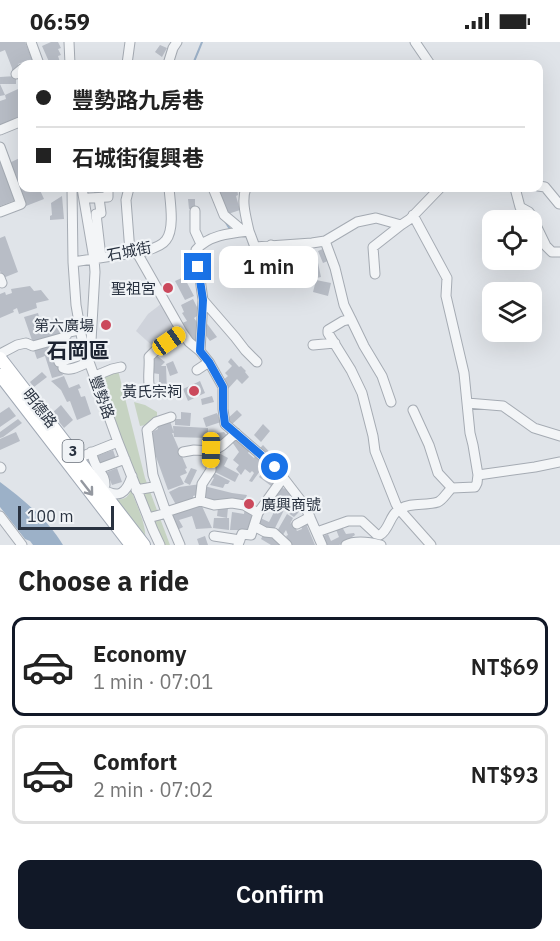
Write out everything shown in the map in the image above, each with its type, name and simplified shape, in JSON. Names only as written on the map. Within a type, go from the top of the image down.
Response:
[{"type":"main road","name":"明德路","points":[[0,356],[147,545]]},
{"type":"main road","name":"明德路","points":[[0,375],[131,545]]},
{"type":"street","points":[[31,42],[37,60]]},
{"type":"street","points":[[69,42],[70,60]]},
{"type":"street","points":[[128,60],[130,42]]},
{"type":"street","points":[[169,60],[177,42]]},
{"type":"street","points":[[415,42],[427,60]]},
{"type":"street","points":[[0,130],[18,123]]},
{"type":"street","points":[[0,147],[21,204],[0,212]]},
{"type":"street","points":[[543,187],[560,204]]},
{"type":"street","name":"豐勢路","points":[[72,192],[73,262],[79,330],[94,376],[103,448],[110,464],[132,476],[160,545]]},
{"type":"street","points":[[83,192],[97,258]]},
{"type":"street","points":[[86,353],[56,354],[61,365],[66,370],[70,370],[86,353],[91,341],[97,258],[96,214],[101,213],[95,197],[108,197],[108,192]]},
{"type":"street","points":[[128,192],[126,200],[133,252],[182,332],[209,362],[223,387],[225,424],[275,467],[305,506],[322,545]]},
{"type":"street","name":"石城街","points":[[73,262],[156,248],[166,241],[171,230],[170,192]]},
{"type":"street","points":[[214,192],[225,215],[246,231],[255,247],[325,241],[337,232],[362,220],[380,218],[401,225]]},
{"type":"street","points":[[244,192],[246,231]]},
{"type":"street","points":[[375,274],[373,247],[413,215],[436,192]]},
{"type":"street","points":[[516,192],[520,207],[529,212],[546,246],[552,252],[560,252]]},
{"type":"street","points":[[195,211],[195,231],[201,244]]},
{"type":"street","points":[[316,532],[348,521],[362,521],[380,535],[387,530],[399,509],[438,502],[452,488],[475,487],[477,483],[478,475],[470,434],[464,373],[446,296],[447,278],[413,215]]},
{"type":"street","points":[[200,351],[204,335],[201,320],[203,300],[196,250],[206,240],[246,231]]},
{"type":"street","points":[[325,241],[335,268],[344,305],[382,376],[391,402]]},
{"type":"street","points":[[271,246],[273,258]]},
{"type":"street","points":[[203,300],[257,362]]},
{"type":"street","points":[[351,319],[328,330],[362,393],[375,451],[399,509],[431,545]]},
{"type":"street","points":[[0,356],[17,345],[26,343],[33,346],[65,337],[69,332],[79,330]]},
{"type":"street","points":[[150,389],[148,384],[149,357],[182,332]]},
{"type":"street","points":[[313,345],[335,343]]},
{"type":"street","points":[[197,370],[209,362]]},
{"type":"street","points":[[94,376],[121,367]]},
{"type":"street","points":[[467,403],[503,406],[534,428],[560,436]]},
{"type":"street","points":[[413,410],[429,445],[438,473],[452,488]]},
{"type":"street","points":[[171,417],[156,422],[147,430],[153,475],[164,513],[179,542],[188,534]]},
{"type":"street","points":[[183,452],[217,450],[236,433]]},
{"type":"street","points":[[78,458],[103,448]]},
{"type":"street","points":[[103,448],[110,464]]},
{"type":"street","points":[[103,448],[110,464]]},
{"type":"street","points":[[200,501],[202,484],[211,470],[211,450]]},
{"type":"street","points":[[478,475],[560,462]]},
{"type":"street","points":[[110,464],[102,472],[105,478],[105,485],[102,489],[109,493],[123,493],[128,489],[132,476]]},
{"type":"street","points":[[214,536],[239,543],[242,534],[251,535],[258,513],[283,477]]},
{"type":"street","points":[[136,490],[155,488]]},
{"type":"street","points":[[148,518],[200,501],[214,506],[232,503],[244,505],[258,513]]},
{"type":"street","points":[[0,516],[22,545]]},
{"type":"street","points":[[297,524],[310,518]]},
{"type":"street","points":[[254,526],[265,532],[274,533],[286,545]]},
{"type":"street","points":[[147,545],[153,530]]},
{"type":"street","points":[[346,545],[368,542],[381,545]]},
{"type":"shaded area","points":[[161,304],[179,333],[156,349],[136,331],[148,314]]},
{"type":"green space","points":[[118,370],[145,478],[170,545],[162,545],[97,378]]},
{"type":"green space","points":[[134,402],[157,412],[157,416],[146,425],[140,426]]},
{"type":"green space","points":[[131,489],[143,524],[145,545],[117,500],[126,497]]},
{"type":"water","points":[[0,482],[34,510],[63,545],[33,545],[25,539],[0,507]]},
{"type":"building","points":[[0,42],[25,42],[32,59],[18,60],[18,71],[12,74],[5,50],[0,52]]},
{"type":"building","points":[[58,42],[61,48],[58,49],[61,55],[58,56],[59,60],[48,60],[42,46]]},
{"type":"building","points":[[160,45],[167,48],[162,57],[155,52]]},
{"type":"building","points":[[16,76],[16,84],[0,84],[0,77]]},
{"type":"building","points":[[0,84],[5,95],[0,96]]},
{"type":"building","points":[[18,89],[18,119],[0,126],[0,101],[6,99],[5,95]]},
{"type":"building","points":[[18,159],[18,186],[9,163]]},
{"type":"building","points":[[0,161],[16,200],[0,206]]},
{"type":"building","points":[[20,192],[41,192],[44,199],[26,206]]},
{"type":"building","points":[[219,192],[238,192],[236,196],[240,210],[228,214]]},
{"type":"building","points":[[62,196],[64,219],[50,220],[51,203]]},
{"type":"building","points":[[188,199],[195,199],[195,208],[189,209]]},
{"type":"building","points":[[5,236],[18,272],[3,278],[0,271],[0,238]]},
{"type":"building","points":[[325,248],[330,260],[323,263],[318,251]]},
{"type":"building","points":[[296,251],[307,251],[306,261],[317,258],[321,277],[308,280],[307,274],[291,271],[291,267],[287,267],[287,260],[296,260]]},
{"type":"building","points":[[184,277],[194,296],[185,300],[175,281]]},
{"type":"building","points":[[316,280],[331,283],[328,296],[313,292]]},
{"type":"building","points":[[30,286],[34,291],[41,290],[49,300],[36,303],[37,308],[19,314],[17,308],[13,310],[14,312],[0,318],[0,294],[5,292],[6,295],[12,293],[11,289]]},
{"type":"building","points":[[193,299],[198,309],[197,316],[194,318],[199,325],[196,344],[190,340],[192,338],[189,333],[186,334],[180,324],[187,321],[182,313],[184,312],[181,305]]},
{"type":"building","points":[[38,313],[42,327],[59,322],[63,335],[33,343],[24,317]]},
{"type":"building","points":[[205,321],[217,337],[210,341],[204,333]]},
{"type":"building","points":[[71,338],[74,346],[55,353],[63,375],[52,378],[45,356],[37,359],[34,350]]},
{"type":"building","points":[[155,354],[165,362],[161,366],[166,366],[167,391],[151,389],[151,383],[159,384],[159,374],[152,373],[151,358]]},
{"type":"building","points":[[231,358],[246,371],[249,377],[242,384],[237,379],[227,390],[222,381],[228,376],[225,373],[232,366],[228,362]]},
{"type":"building","points":[[173,361],[178,373],[170,376],[166,364]]},
{"type":"building","points":[[42,372],[47,377],[34,387],[30,382]]},
{"type":"building","points":[[64,376],[69,388],[79,384],[81,397],[85,396],[91,414],[77,420],[70,401],[67,402],[61,390],[51,381]]},
{"type":"building","name":"黃氏宗祠","points":[[200,381],[205,393],[188,401],[183,389]]},
{"type":"building","points":[[212,396],[214,402],[202,405],[201,399]]},
{"type":"building","points":[[61,405],[73,420],[64,428],[52,413]]},
{"type":"building","points":[[9,407],[16,416],[0,427],[0,413]]},
{"type":"building","points":[[237,410],[242,415],[230,426],[226,420]]},
{"type":"building","points":[[181,412],[191,413],[190,426],[175,425],[175,419],[181,419]]},
{"type":"building","points":[[217,413],[221,422],[206,427],[203,418]]},
{"type":"building","points":[[18,419],[22,423],[0,438],[0,432]]},
{"type":"building","points":[[170,421],[174,433],[172,433],[187,473],[180,476],[184,484],[168,490],[150,433],[158,429],[157,426]]},
{"type":"building","points":[[263,424],[270,431],[261,442],[254,435]]},
{"type":"building","points":[[173,426],[208,428],[208,438],[174,437]]},
{"type":"building","points":[[16,432],[20,441],[0,450],[0,439]]},
{"type":"building","points":[[224,432],[229,438],[221,444],[218,440],[217,443],[220,446],[204,449],[205,439],[208,440],[210,435],[215,437],[217,433]]},
{"type":"building","points":[[235,435],[250,450],[248,453],[254,458],[256,455],[265,464],[252,482],[249,481],[254,473],[252,471],[250,473],[245,469],[241,475],[236,469],[239,465],[233,460],[239,452],[230,439]]},
{"type":"building","points":[[263,445],[276,459],[272,463],[258,450]]},
{"type":"building","points":[[113,450],[117,462],[96,470],[91,458]]},
{"type":"building","points":[[215,451],[228,458],[224,466],[239,474],[235,482],[213,471],[217,464],[212,462]]},
{"type":"building","points":[[266,467],[280,479],[274,488],[259,477]]},
{"type":"building","points":[[117,468],[122,482],[112,485],[107,472]]},
{"type":"building","points":[[191,468],[197,470],[190,485],[184,482]]},
{"type":"building","points":[[214,473],[230,481],[223,488],[210,485]]},
{"type":"building","points":[[201,484],[200,494],[193,496],[194,501],[178,505],[169,492],[179,487]]},
{"type":"building","points":[[204,486],[247,495],[244,502],[219,499],[218,502],[202,498]]},
{"type":"building","points":[[282,488],[287,489],[293,495],[292,498],[302,506],[298,513],[294,517],[284,510],[273,532],[256,526],[258,517],[269,522],[274,512],[268,507],[274,493],[277,495]]},
{"type":"building","points":[[201,504],[212,528],[196,529],[192,516],[179,520],[183,527],[177,530],[170,513]]},
{"type":"building","points":[[245,507],[256,514],[251,528],[230,530],[232,512],[244,514]]},
{"type":"building","points":[[218,508],[228,508],[227,518],[217,516]]},
{"type":"building","points":[[287,514],[293,518],[290,524],[292,522],[297,531],[302,529],[300,524],[309,520],[311,524],[307,526],[315,545],[291,545],[286,536],[288,535],[286,530],[281,538],[276,533]]},
{"type":"building","points":[[214,518],[229,518],[229,530],[213,528]]},
{"type":"building","points":[[341,525],[346,534],[354,533],[353,539],[339,545],[324,545],[321,537],[328,534],[331,541],[339,537],[335,527]]},
{"type":"building","points":[[264,533],[274,535],[281,545],[271,545],[261,539]]},
{"type":"building","points":[[205,536],[208,545],[199,545],[197,539]]},
{"type":"waterway","points":[[195,60],[202,42]]},
{"type":"waterway","points":[[225,221],[231,231]]},
{"type":"place","name":"聖祖宮","points":[[168,288]]},
{"type":"place","name":"第六廣場","points":[[106,325]]},
{"type":"place","name":"黃氏宗祠","points":[[194,391]]},
{"type":"place","name":"廣興商號","points":[[249,504]]},
{"type":"district","name":"石岡區","points":[[78,350]]},
{"type":"route","points":[[198,267],[203,300],[200,351],[223,387],[225,424],[275,467]]}]
